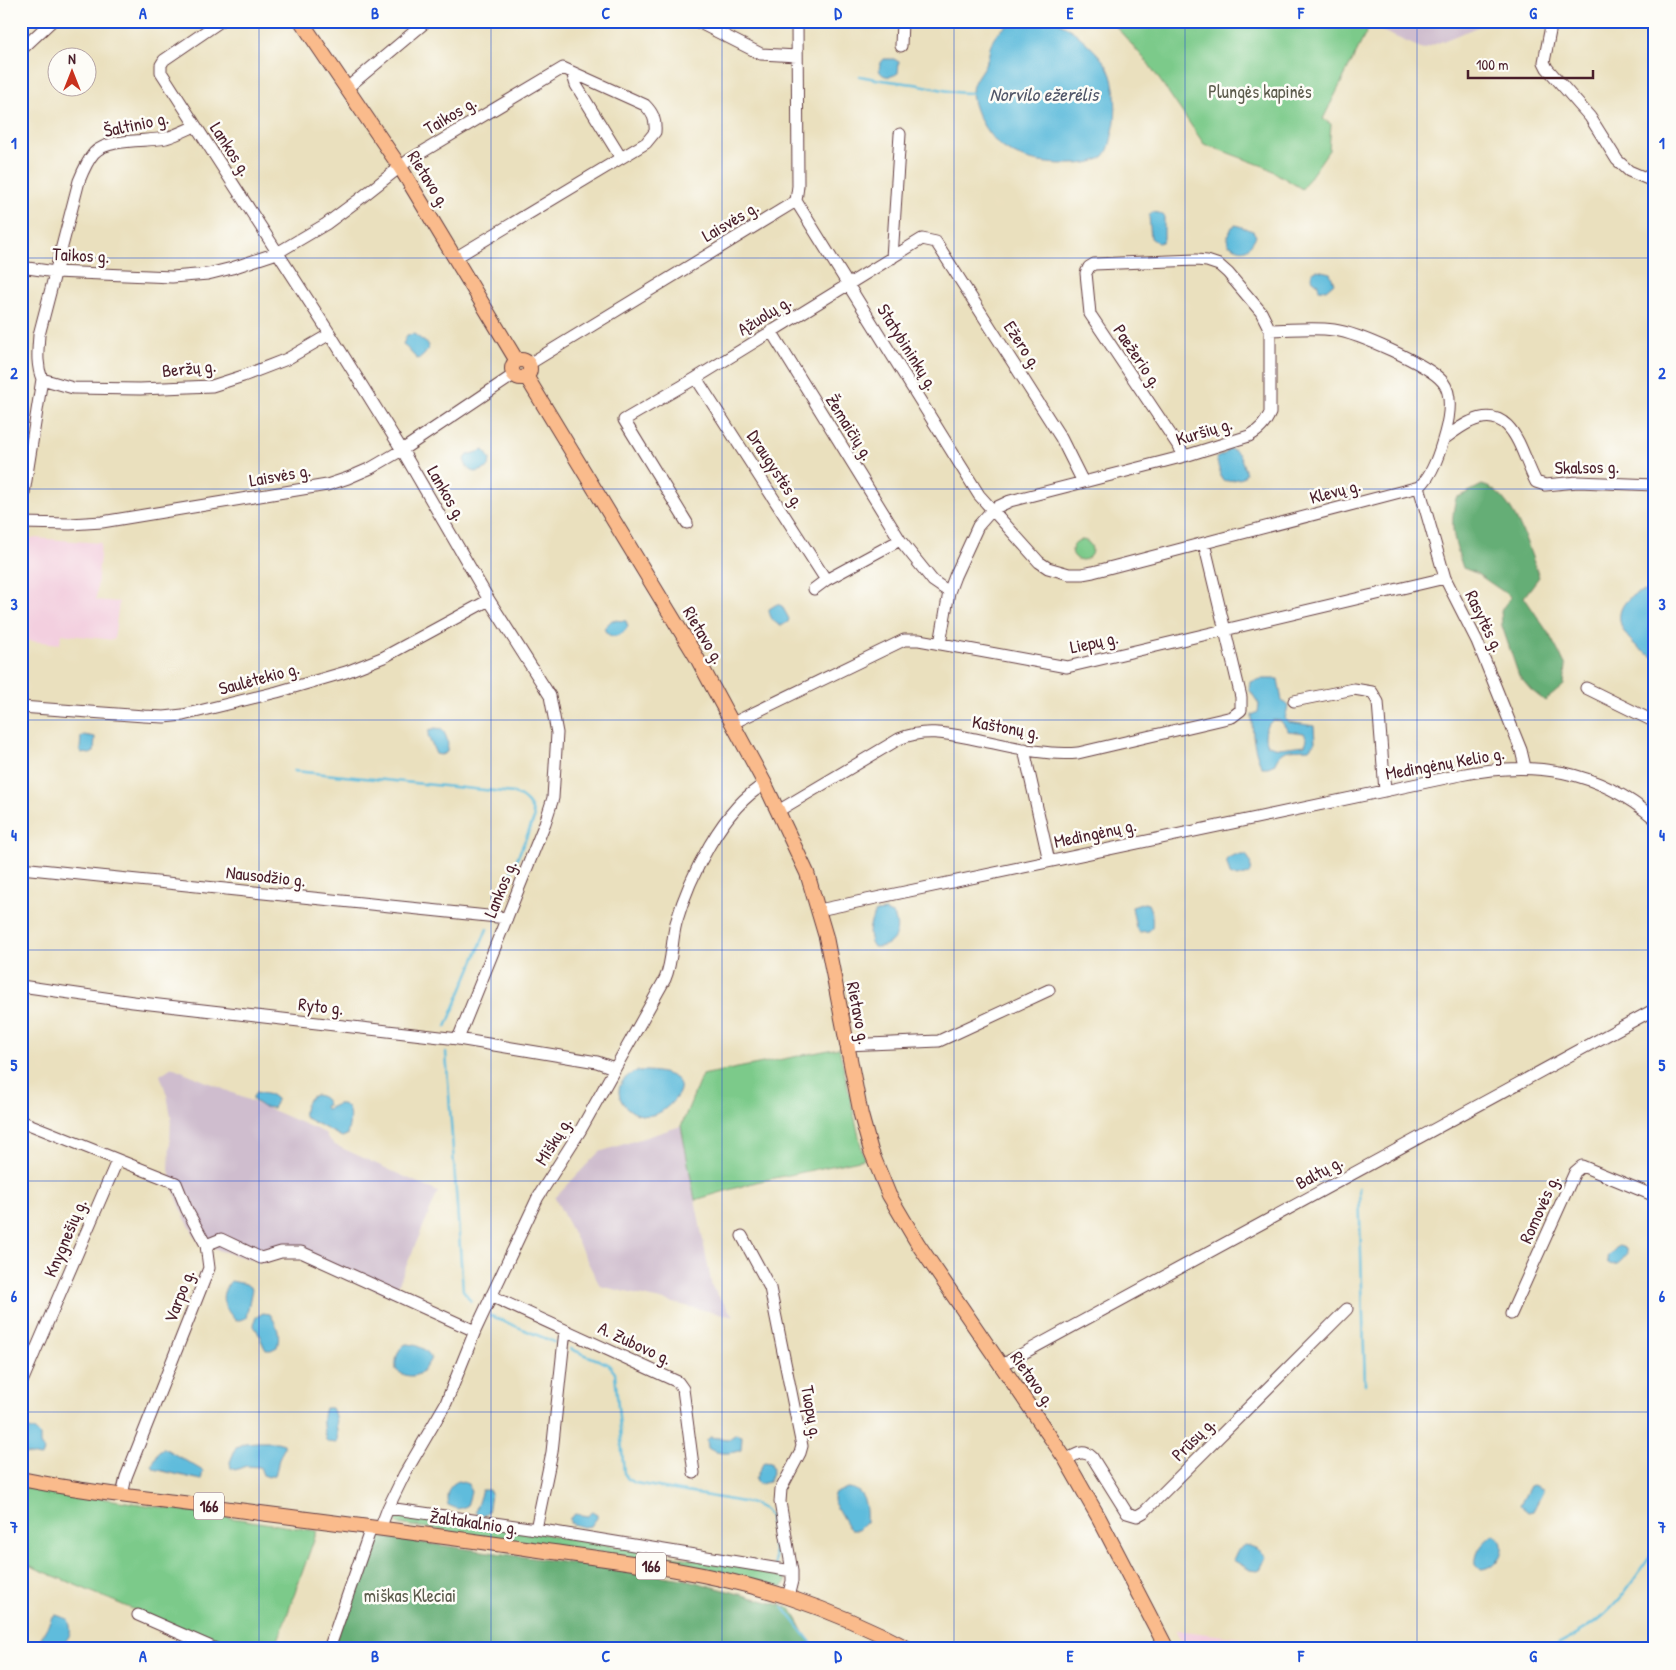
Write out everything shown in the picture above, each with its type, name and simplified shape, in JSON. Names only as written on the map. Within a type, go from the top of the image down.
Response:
[{"type":"main road","name":"Rietavo g.","points":[[301,21],[400,167],[697,658],[733,723],[765,784],[807,873],[826,937],[846,1045],[870,1151],[888,1195],[918,1244],[1066,1460],[1099,1518],[1167,1649]]},
{"type":"main road","name":"Žaltakalnio g.","points":[[21,1478],[122,1495],[670,1569],[741,1584],[788,1597],[860,1625],[909,1649]]},
{"type":"street","points":[[24,44],[52,21]]},
{"type":"street","name":"Lankos g.","points":[[220,21],[164,60],[161,65],[161,72],[330,334],[402,450],[489,600],[550,696],[557,733],[553,798],[545,823],[458,1039]]},
{"type":"street","points":[[347,88],[427,21]]},
{"type":"street","points":[[696,21],[761,54],[798,56]]},
{"type":"street","points":[[796,201],[798,186],[797,21]]},
{"type":"street","points":[[901,46],[902,21]]},
{"type":"street","points":[[1552,21],[1544,62],[1547,68],[1590,118],[1617,160],[1629,171],[1655,182]]},
{"type":"street","name":"Taikos g.","points":[[21,267],[55,272],[181,276],[208,274],[276,253],[293,245],[326,224],[400,167],[563,68],[572,72]]},
{"type":"street","points":[[455,258],[646,143],[656,132],[655,118],[644,105],[572,72]]},
{"type":"street","points":[[572,72],[576,86],[621,158]]},
{"type":"street","name":"Šaltinio g.","points":[[21,512],[42,379],[38,357],[39,334],[79,181],[86,165],[100,148],[109,145],[166,138],[195,126]]},
{"type":"street","points":[[892,258],[900,134]]},
{"type":"street","name":"Statybininkų g.","points":[[796,201],[979,495],[993,509]]},
{"type":"street","name":"Laisvės g.","points":[[21,522],[70,524],[102,522],[327,485],[348,478],[371,468],[402,450],[522,369],[796,201]]},
{"type":"street","name":"Ąžuolų g.","points":[[687,523],[624,420],[922,239]]},
{"type":"street","name":"Ežero g.","points":[[922,239],[936,242],[1061,438],[1084,482]]},
{"type":"street","name":"Kuršių g.","points":[[940,644],[949,592],[955,576],[978,526],[993,509],[1010,502],[1185,456],[1249,436],[1266,423],[1270,413],[1270,330],[1261,312],[1219,265],[1196,260],[1094,264],[1089,267]]},
{"type":"street","name":"Paežerio g.","points":[[1089,267],[1086,273],[1090,314],[1185,456]]},
{"type":"street","points":[[1270,330],[1335,330],[1386,347],[1429,370],[1443,382],[1447,390],[1449,411],[1444,439],[1430,473],[1425,482],[1419,487]]},
{"type":"street","name":"Žemaičių g.","points":[[771,331],[900,540],[932,581],[949,592]]},
{"type":"street","name":"Beržų g.","points":[[42,379],[73,388],[158,389],[212,386],[288,359],[330,334]]},
{"type":"street","name":"Draugystės g.","points":[[696,378],[826,580]]},
{"type":"street","name":"Skalsos g.","points":[[1444,439],[1470,422],[1483,418],[1497,419],[1508,424],[1516,435],[1536,482],[1545,485],[1578,482],[1655,485]]},
{"type":"street","name":"Klevų g.","points":[[993,509],[1039,562],[1048,568],[1069,574],[1082,574],[1419,487]]},
{"type":"street","name":"Rasytės g.","points":[[1419,487],[1445,578],[1477,642],[1521,750],[1525,767]]},
{"type":"street","points":[[814,589],[826,580],[900,540]]},
{"type":"street","points":[[1204,543],[1225,629]]},
{"type":"street","name":"Liepų g.","points":[[733,723],[904,640],[919,640],[1067,667],[1445,578]]},
{"type":"street","name":"Saulėtekio g.","points":[[21,707],[151,717],[182,716],[278,692],[346,672],[384,657],[489,600]]},
{"type":"street","name":"Kaštonų g.","points":[[778,811],[899,739],[919,732],[941,733],[1057,754],[1078,754],[1232,717],[1241,710],[1241,697],[1225,629]]},
{"type":"street","points":[[1586,688],[1655,722]]},
{"type":"street","points":[[1294,702],[1354,689],[1372,692],[1378,702],[1382,792]]},
{"type":"street","points":[[1025,749],[1049,861]]},
{"type":"street","name":"Medingėnų Kelio g.","points":[[1382,792],[1483,770],[1525,767],[1546,769],[1582,778],[1626,798],[1655,820]]},
{"type":"street","name":"Miškų g.","points":[[329,1649],[376,1528],[446,1403],[491,1296],[538,1197],[580,1131],[668,971],[675,925],[702,859],[714,837],[730,815],[751,793],[765,784]]},
{"type":"street","name":"Medingėnų g.","points":[[819,910],[1382,792]]},
{"type":"street","name":"Nausodžio g.","points":[[21,868],[507,918]]},
{"type":"street","name":"Ryto g.","points":[[21,986],[133,1002],[458,1039],[597,1062],[614,1068]]},
{"type":"street","points":[[846,1045],[939,1041],[1049,990]]},
{"type":"street","name":"Baltų g.","points":[[1000,1366],[1655,1009]]},
{"type":"street","name":"Varpo g.","points":[[21,1121],[176,1183],[187,1210],[206,1245],[208,1268],[126,1477],[122,1495]]},
{"type":"street","name":"Knygnešių g.","points":[[21,1384],[117,1161]]},
{"type":"street","name":"Romovės g.","points":[[1511,1314],[1575,1172],[1582,1166],[1655,1196]]},
{"type":"street","name":"Tuopų g.","points":[[742,1236],[770,1288],[802,1446],[781,1488],[780,1502],[792,1571],[792,1581],[788,1597]]},
{"type":"street","points":[[206,1245],[221,1239],[261,1258],[281,1252],[301,1252],[476,1331]]},
{"type":"street","name":"A. Zubovo g.","points":[[491,1296],[678,1382],[683,1389],[694,1473]]},
{"type":"street","name":"Prūsų g.","points":[[1066,1460],[1081,1452],[1087,1453],[1092,1457],[1127,1513],[1137,1516],[1144,1512],[1347,1309]]},
{"type":"street","points":[[536,1529],[552,1452],[565,1330]]},
{"type":"street","points":[[388,1508],[536,1529],[792,1571]]},
{"type":"street","points":[[138,1616],[216,1649]]},
{"type":"shaded area","points":[[1372,21],[1492,21],[1423,49],[1370,26]]},
{"type":"shaded area","points":[[21,537],[101,543],[96,600],[119,602],[114,640],[61,634],[60,644],[21,640]]},
{"type":"shaded area","points":[[172,1067],[325,1133],[335,1145],[438,1192],[393,1297],[294,1254],[264,1263],[200,1245],[185,1218],[172,1186],[169,1169],[171,1116],[167,1095],[160,1075]]},
{"type":"shaded area","points":[[681,1126],[712,1287],[734,1317],[600,1286],[555,1198],[599,1152]]},
{"type":"shaded area","points":[[1176,1630],[1249,1639],[1263,1646],[1263,1649],[1182,1649]]},
{"type":"green space","name":"Plungės kapinės","points":[[1111,21],[1372,21],[1323,119],[1331,124],[1329,150],[1302,189],[1266,167],[1204,144],[1148,63]]},
{"type":"green space","points":[[1482,485],[1493,490],[1503,499],[1519,524],[1539,577],[1524,597],[1549,634],[1566,666],[1564,685],[1545,701],[1531,690],[1519,676],[1502,626],[1501,610],[1511,597],[1476,573],[1463,568],[1457,550],[1453,525],[1456,498]]},
{"type":"green space","points":[[1082,540],[1089,543],[1092,550],[1089,557],[1082,560],[1075,557],[1072,550],[1075,543]]},
{"type":"green space","points":[[839,1048],[864,1159],[756,1182],[695,1200],[681,1126],[702,1075]]},
{"type":"green space","points":[[21,1486],[317,1531],[275,1649],[227,1649],[21,1562]]},
{"type":"green space","points":[[393,1515],[537,1533],[785,1575],[786,1583],[782,1587],[693,1566],[398,1524],[392,1518]]},
{"type":"green space","name":"miškas Kleciai","points":[[374,1536],[684,1579],[791,1608],[813,1649],[332,1649]]},
{"type":"water","name":"Norvilo ežerėlis","points":[[1045,20],[1061,23],[1088,44],[1108,68],[1114,90],[1115,124],[1109,147],[1100,159],[1087,163],[1072,164],[1054,164],[1029,160],[1007,150],[988,133],[976,111],[972,88],[987,60],[994,39],[1004,28],[1016,21]]},
{"type":"water","points":[[884,59],[894,59],[899,62],[898,73],[889,76],[882,74],[879,68]]},
{"type":"water","points":[[1152,212],[1164,216],[1164,239],[1162,242],[1158,243],[1151,238],[1149,216]]},
{"type":"water","points":[[1236,225],[1253,231],[1256,236],[1247,248],[1242,250],[1228,244],[1228,236],[1232,227]]},
{"type":"water","points":[[1317,270],[1330,273],[1334,283],[1326,290],[1319,289],[1317,283],[1312,279],[1312,272]]},
{"type":"water","points":[[414,334],[429,345],[423,356],[417,359],[403,344],[407,335]]},
{"type":"water","points":[[1228,449],[1236,451],[1240,457],[1246,473],[1243,478],[1228,481],[1222,480],[1216,458],[1226,453]]},
{"type":"water","points":[[484,450],[490,459],[489,467],[478,472],[468,469],[464,460],[468,455]]},
{"type":"water","points":[[1655,590],[1655,657],[1649,655],[1629,639],[1622,627],[1620,614],[1626,602],[1634,594]]},
{"type":"water","points":[[777,604],[782,606],[789,619],[788,622],[781,626],[772,619],[769,612],[769,609]]},
{"type":"water","points":[[612,620],[626,621],[628,626],[626,630],[616,636],[609,635],[604,628]]},
{"type":"water","points":[[1261,679],[1278,679],[1282,701],[1288,706],[1285,719],[1289,722],[1314,726],[1315,742],[1309,749],[1288,750],[1280,755],[1275,764],[1262,767],[1255,749],[1252,722],[1252,715],[1258,712],[1259,704],[1249,689],[1250,682]],"holes":[[[1273,720],[1281,721],[1288,731],[1304,733],[1307,739],[1305,745],[1279,748],[1268,745],[1265,737],[1266,727]]]},
{"type":"water","points":[[435,728],[442,729],[447,741],[446,753],[441,755],[436,754],[428,736],[429,730]]},
{"type":"water","points":[[84,735],[95,737],[94,752],[90,754],[82,753],[80,750],[81,737]]},
{"type":"water","points":[[1234,855],[1246,855],[1248,857],[1250,864],[1249,874],[1237,877],[1230,874],[1226,860]]},
{"type":"water","points":[[1144,903],[1148,904],[1150,910],[1152,928],[1149,931],[1139,932],[1136,928],[1132,907]]},
{"type":"water","points":[[885,911],[894,915],[897,927],[896,933],[887,945],[874,947],[869,934],[870,925],[876,912]]},
{"type":"water","points":[[637,1071],[658,1072],[675,1078],[679,1083],[680,1089],[676,1098],[666,1108],[655,1114],[644,1115],[633,1112],[625,1106],[620,1097],[619,1088],[625,1079]]},
{"type":"water","points":[[256,1092],[271,1095],[276,1099],[273,1108],[263,1107],[253,1100]]},
{"type":"water","points":[[315,1095],[325,1099],[328,1105],[325,1106],[326,1109],[338,1104],[343,1104],[347,1107],[350,1116],[347,1135],[342,1137],[304,1117],[306,1104]]},
{"type":"water","points":[[1618,1246],[1626,1248],[1627,1254],[1614,1265],[1608,1263],[1607,1257]]},
{"type":"water","points":[[231,1281],[246,1284],[252,1289],[246,1318],[236,1321],[225,1306],[223,1297]]},
{"type":"water","points":[[263,1313],[270,1314],[278,1330],[277,1347],[271,1350],[266,1350],[254,1326],[255,1318]]},
{"type":"water","points":[[406,1344],[421,1348],[431,1358],[424,1369],[417,1375],[407,1376],[396,1370],[397,1355],[400,1348]]},
{"type":"water","points":[[325,1408],[332,1408],[336,1425],[337,1443],[327,1442],[323,1421]]},
{"type":"water","points":[[21,1426],[35,1431],[40,1436],[40,1444],[44,1450],[43,1455],[40,1457],[21,1453]]},
{"type":"water","points":[[736,1434],[742,1436],[741,1450],[724,1453],[708,1448],[707,1440],[710,1437],[729,1439]]},
{"type":"water","points":[[245,1443],[284,1444],[275,1475],[269,1477],[263,1475],[260,1467],[246,1466],[235,1470],[231,1468],[230,1462],[236,1447]]},
{"type":"water","points":[[164,1448],[203,1471],[201,1480],[154,1469],[152,1465],[159,1451]]},
{"type":"water","points":[[764,1462],[771,1463],[773,1470],[769,1482],[760,1484],[755,1479]]},
{"type":"water","points":[[459,1481],[468,1484],[471,1492],[467,1506],[458,1509],[448,1505],[447,1497],[450,1487]]},
{"type":"water","points":[[1533,1485],[1543,1489],[1543,1492],[1533,1511],[1528,1512],[1520,1505],[1530,1486]]},
{"type":"water","points":[[847,1488],[858,1491],[864,1499],[866,1522],[858,1530],[851,1530],[848,1527],[833,1501],[834,1494]]},
{"type":"water","points":[[482,1490],[489,1490],[491,1494],[488,1513],[482,1515],[475,1512]]},
{"type":"water","points":[[592,1511],[597,1514],[597,1518],[591,1526],[583,1527],[570,1523],[570,1518],[575,1514],[588,1516]]},
{"type":"water","points":[[1494,1535],[1502,1544],[1500,1556],[1492,1566],[1481,1570],[1476,1565],[1478,1552],[1483,1544]]},
{"type":"water","points":[[1245,1545],[1257,1549],[1266,1557],[1260,1570],[1250,1570],[1233,1560],[1237,1551]]},
{"type":"water","points":[[56,1615],[68,1619],[69,1636],[59,1649],[38,1649],[40,1640],[52,1617]]},
{"type":"waterway","points":[[860,76],[972,93]]},
{"type":"waterway","points":[[294,771],[514,793],[522,798],[528,803],[534,819],[496,908]]},
{"type":"waterway","points":[[446,1027],[487,929]]},
{"type":"waterway","points":[[446,1053],[463,1290],[471,1301]]},
{"type":"waterway","points":[[1359,1188],[1365,1384]]},
{"type":"waterway","points":[[491,1316],[554,1342]]},
{"type":"waterway","points":[[571,1349],[608,1364],[615,1373],[624,1473],[628,1479],[635,1483],[754,1504],[765,1510],[770,1516],[776,1566]]},
{"type":"waterway","points":[[1549,1649],[1585,1629],[1605,1614],[1625,1591],[1655,1550]]},
{"type":"waterway","points":[[783,1607],[816,1649]]},
{"type":"waterway","points":[[1146,1649],[1152,1646]]}]
